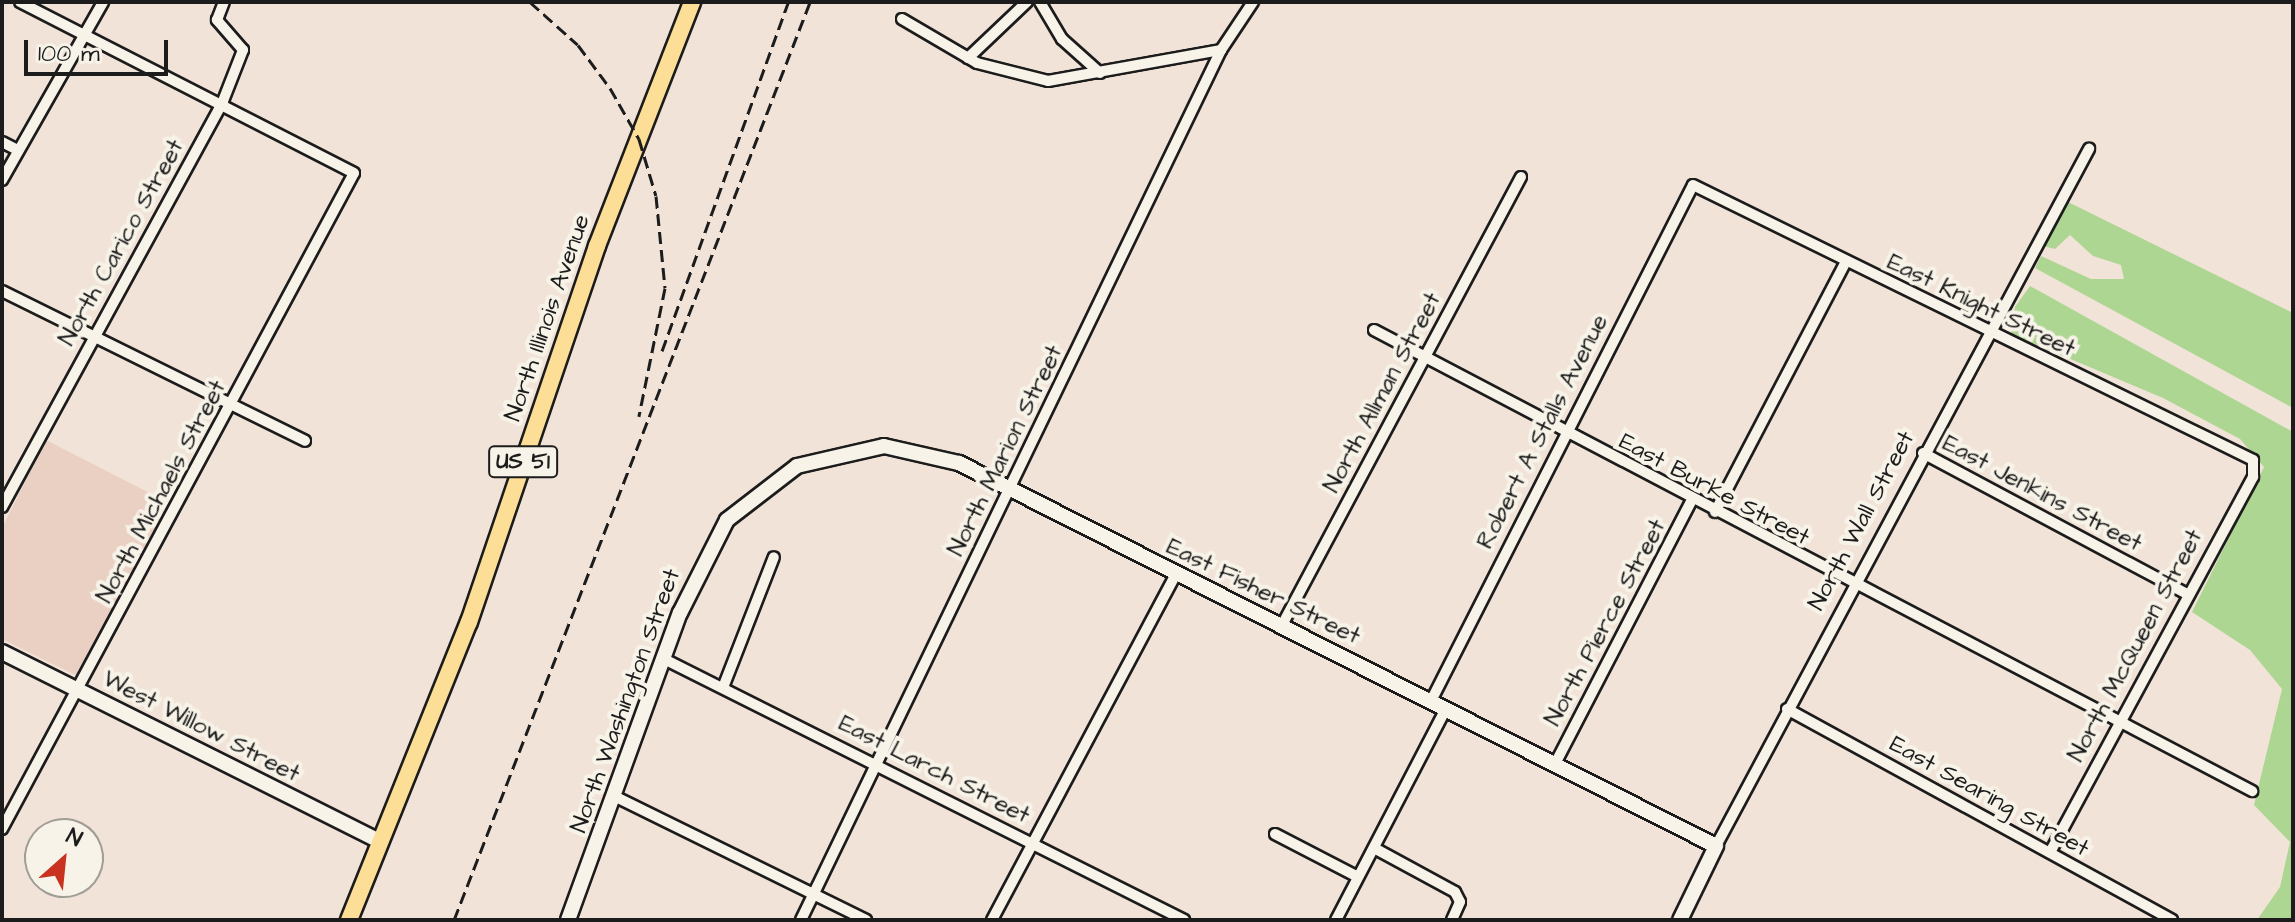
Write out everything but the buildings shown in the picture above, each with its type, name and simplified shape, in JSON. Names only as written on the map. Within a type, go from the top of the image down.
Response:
[{"type":"main road","name":"North Illinois Avenue","points":[[349,920],[469,622],[597,246],[692,2]]},
{"type":"street","points":[[20,2],[223,101]]},
{"type":"street","points":[[2,180],[103,2]]},
{"type":"street","name":"North Carico Street","points":[[2,507],[92,336],[223,101],[243,50],[217,20],[224,2]]},
{"type":"street","points":[[968,58],[1027,2]]},
{"type":"street","points":[[1040,2],[1062,39],[1100,73]]},
{"type":"street","name":"North Marion Street","points":[[801,920],[1221,50],[1253,2]]},
{"type":"street","points":[[902,19],[968,58],[1048,81],[1221,50]]},
{"type":"street","name":"North Michaels Street","points":[[2,829],[354,173],[223,101]]},
{"type":"street","points":[[2,142],[18,150]]},
{"type":"street","name":"North Wall Street","points":[[1680,920],[1852,586],[2089,149]]},
{"type":"street","name":"North Allman Street","points":[[1281,627],[1521,177]]},
{"type":"street","name":"East Knight Street","points":[[1693,185],[1988,336],[2192,425],[2253,460]]},
{"type":"street","name":"Robert A Stalls Avenue","points":[[1432,699],[1563,433],[1693,185]]},
{"type":"street","points":[[1715,512],[1846,261]]},
{"type":"street","points":[[2,291],[305,441]]},
{"type":"street","name":"East Burke Street","points":[[1374,330],[1691,502],[2252,791]]},
{"type":"street","name":"East Fisher Street","points":[[778,477],[817,457],[884,446],[947,459],[1281,627],[1432,699],[1445,711],[1556,762],[1716,846]]},
{"type":"street","name":"East Jenkins Street","points":[[1923,453],[2185,593]]},
{"type":"street","name":"North McQueen Street","points":[[2050,852],[2185,593],[2253,477],[2253,460]]},
{"type":"street","name":"North Washington Street","points":[[568,920],[698,569],[727,520],[778,477]]},
{"type":"street","name":"North Pierce Street","points":[[1556,762],[1691,502]]},
{"type":"street","points":[[724,685],[774,557]]},
{"type":"street","points":[[992,920],[1176,574]]},
{"type":"street","name":"West Willow Street","points":[[2,652],[380,841]]},
{"type":"street","name":"East Larch Street","points":[[664,659],[724,685],[1184,920]]},
{"type":"street","name":"East Searing Street","points":[[1787,709],[2172,920]]},
{"type":"street","points":[[1336,920],[1445,711]]},
{"type":"street","points":[[614,796],[866,920]]},
{"type":"street","points":[[1275,834],[1358,877]]},
{"type":"street","points":[[1374,848],[1455,892],[1460,902],[1452,920]]},
{"type":"shaded area","points":[[46,440],[169,503],[77,676],[2,639],[2,528]]},
{"type":"green space","points":[[2066,201],[2293,313],[2293,408],[2035,268],[2041,256],[2091,279],[2124,279],[2121,265],[2093,256],[2070,235],[2055,249],[2043,246]]},
{"type":"green space","points":[[2030,286],[2293,432],[2293,920],[2257,920],[2280,887],[2290,842],[2254,805],[2282,689],[2250,650],[2192,612],[2264,467],[2240,439],[2163,398],[2011,334],[2015,307]]},
{"type":"railway","points":[[530,2],[578,45],[610,88],[639,139],[656,196],[665,288],[639,416]]},
{"type":"railway","points":[[662,351],[788,2]]},
{"type":"railway","points":[[454,920],[810,2]]}]
